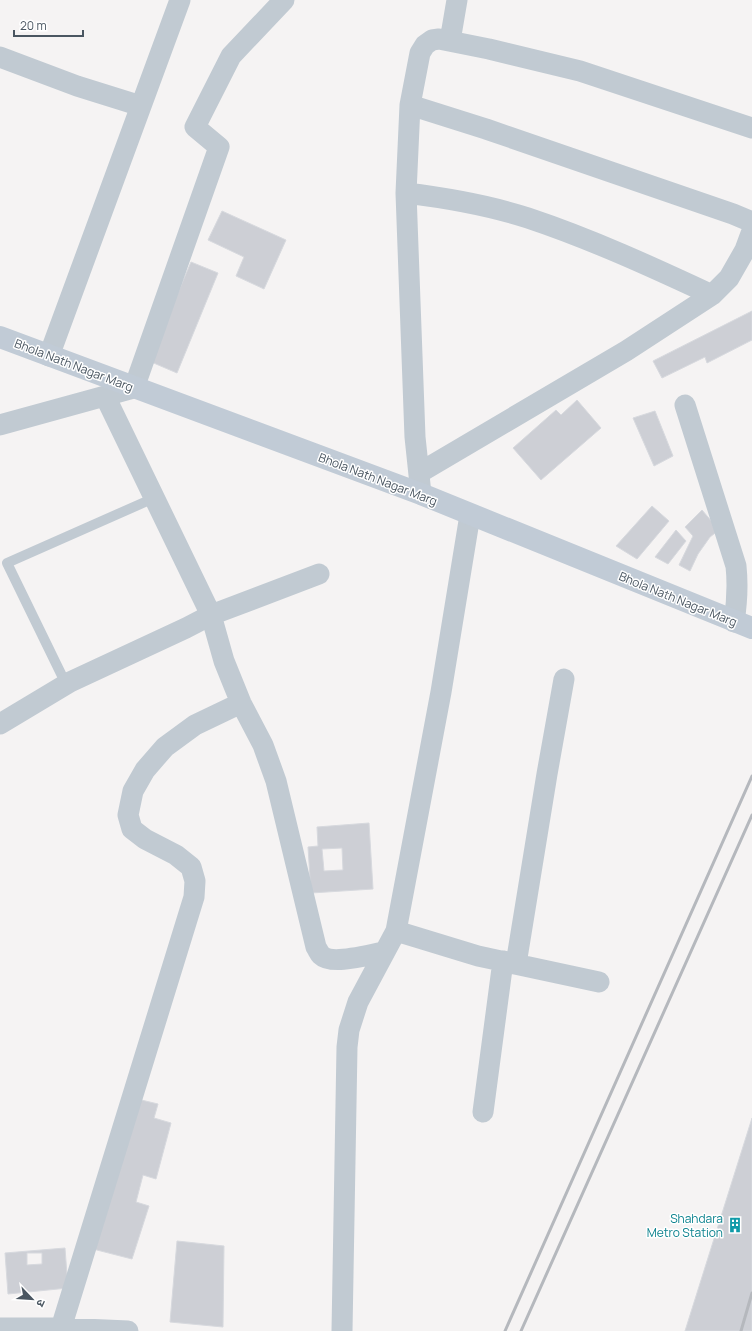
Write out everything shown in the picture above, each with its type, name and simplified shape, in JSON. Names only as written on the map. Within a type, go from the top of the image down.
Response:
[{"type":"street","points":[[49,356],[180,0]]},
{"type":"street","points":[[0,425],[134,388],[219,147],[195,127],[231,56],[284,0]]},
{"type":"street","points":[[450,41],[457,0]]},
{"type":"street","points":[[752,128],[580,71],[489,49],[439,39],[432,40],[425,45],[420,53],[410,105],[406,193],[415,436],[420,484],[712,295],[729,278],[745,250],[752,231]]},
{"type":"street","points":[[0,57],[77,86],[141,106]]},
{"type":"street","points":[[410,105],[486,129],[733,214],[752,222]]},
{"type":"street","points":[[406,193],[485,206],[527,218],[642,262],[712,295]]},
{"type":"street","name":"Bhola Nath Nagar Marg","points":[[0,337],[134,388],[420,484],[470,515],[743,625]]},
{"type":"street","points":[[105,396],[211,615],[224,661],[241,703],[263,745],[276,781],[316,947],[322,956],[332,960],[341,960],[385,952]]},
{"type":"street","points":[[685,405],[736,566],[743,625]]},
{"type":"street","points":[[342,1331],[347,1055],[349,1030],[358,1002],[396,931],[441,692],[470,515]]},
{"type":"street","points":[[0,724],[66,684],[211,615],[319,574]]},
{"type":"street","points":[[483,1112],[495,1016],[510,963],[564,679]]},
{"type":"street","points":[[61,1328],[194,897],[195,881],[191,867],[176,855],[145,839],[132,828],[128,815],[133,791],[145,770],[165,747],[195,725],[241,703]]},
{"type":"street","points":[[396,931],[448,947],[510,963],[599,982]]},
{"type":"street","points":[[0,1328],[61,1328],[128,1331]]},
{"type":"lane","points":[[66,684],[7,563],[154,498]]},
{"type":"building","points":[[222,211],[286,240],[264,289],[236,276],[244,257],[208,240]]},
{"type":"building","points":[[191,262],[218,273],[177,373],[149,361]]},
{"type":"building","points":[[752,311],[752,340],[707,363],[705,357],[662,378],[653,361]]},
{"type":"building","points":[[577,400],[601,428],[541,480],[513,448],[556,410],[561,415]]},
{"type":"building","points":[[655,411],[673,456],[654,466],[633,418]]},
{"type":"building","points":[[652,506],[669,521],[637,559],[616,546]]},
{"type":"building","points":[[702,510],[719,530],[710,537],[698,554],[690,571],[679,565],[693,536],[685,527]]},
{"type":"building","points":[[676,530],[686,541],[668,564],[655,557]]},
{"type":"building","points":[[369,823],[373,889],[311,893],[308,847],[318,846],[317,827]],"holes":[[[342,848],[343,870],[324,871],[322,849]]]},
{"type":"building","points":[[133,1098],[158,1104],[154,1118],[171,1123],[156,1179],[143,1175],[136,1202],[149,1206],[132,1259],[93,1249]]},
{"type":"building","name":"Shahdara Metro Station","points":[[752,1118],[752,1331],[685,1331]]},
{"type":"building","points":[[177,1241],[224,1246],[223,1327],[170,1322]]},
{"type":"building","points":[[65,1248],[68,1288],[8,1294],[5,1253]],"holes":[[[27,1253],[42,1253],[42,1264],[27,1265]]]},
{"type":"railway","points":[[505,1331],[752,776]]},
{"type":"railway","points":[[521,1331],[752,815]]},
{"type":"railway","points":[[741,1331],[752,1293]]},
{"type":"place","name":"Shahdara Metro Station","points":[[735,1225]]}]
